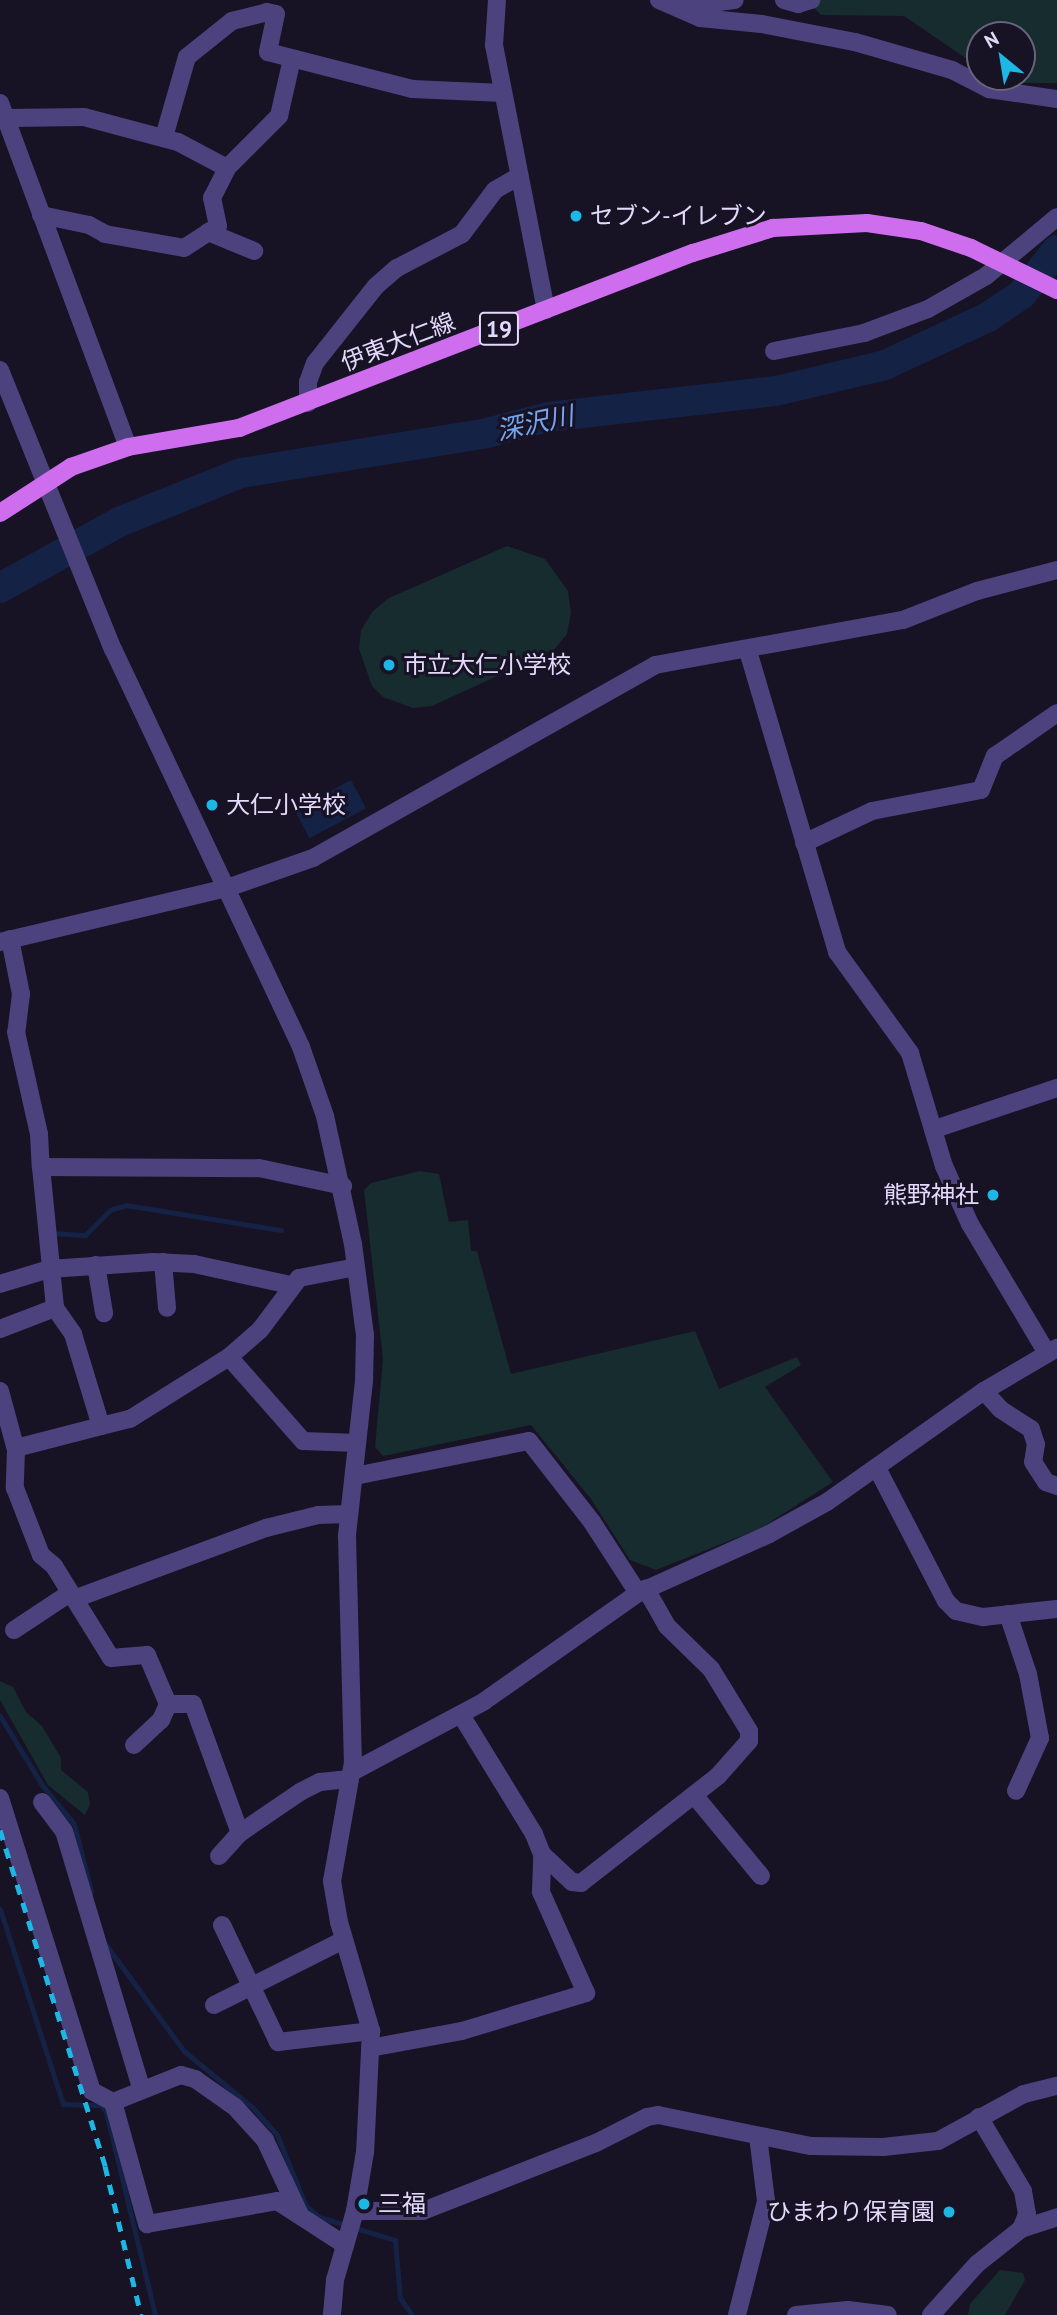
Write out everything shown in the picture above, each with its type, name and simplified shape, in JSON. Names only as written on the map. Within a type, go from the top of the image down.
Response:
[{"type":"main road","name":"伊東大仁線","points":[[0,513],[71,467],[128,447],[239,428],[740,236],[803,223],[867,223],[921,231],[1006,264],[1057,290]]},
{"type":"street","points":[[497,0],[494,45],[547,310]]},
{"type":"street","points":[[663,3],[707,6],[735,0]]},
{"type":"street","points":[[784,0],[798,4],[811,0]]},
{"type":"street","points":[[663,3],[700,18],[762,23],[856,42],[952,70],[989,89],[1057,99]]},
{"type":"street","points":[[164,138],[187,57],[232,21],[276,14],[268,52],[412,89],[503,93]]},
{"type":"street","points":[[41,215],[89,225],[105,234],[184,248],[218,226],[212,198],[228,168],[279,116],[292,59]]},
{"type":"street","points":[[128,447],[3,111],[84,117],[164,138],[228,168]]},
{"type":"street","points":[[308,403],[308,382],[315,363],[376,286],[397,268],[462,234],[495,190],[519,176]]},
{"type":"street","points":[[774,351],[864,333],[928,309],[969,288],[1006,264],[1057,217]]},
{"type":"street","points":[[208,232],[254,251]]},
{"type":"street","points":[[0,370],[43,484],[106,633],[301,1048],[343,1186],[365,1335],[355,1476],[348,1514],[351,1775],[331,1881],[370,2039],[365,2152],[350,2227],[335,2280],[332,2315]]},
{"type":"street","points":[[101,1426],[74,1334],[55,1308],[39,1134],[16,1032],[21,994],[5,941],[227,888],[346,842],[644,670],[903,620],[986,588],[1057,570]]},
{"type":"street","points":[[219,1857],[240,1833],[300,1791],[320,1782],[351,1775],[461,1716],[642,1591],[768,1534],[877,1468],[984,1391],[1052,1351],[970,1224],[944,1166],[910,1053],[837,952],[748,651]]},
{"type":"street","points":[[804,843],[872,811],[981,790],[995,756],[1057,713]]},
{"type":"street","points":[[935,1129],[1057,1088]]},
{"type":"street","points":[[41,1167],[259,1168],[343,1186]]},
{"type":"street","points":[[0,1284],[50,1269],[163,1262],[290,1285]]},
{"type":"street","points":[[163,1262],[167,1308]]},
{"type":"street","points":[[96,1265],[104,1313]]},
{"type":"street","points":[[9,1440],[130,1419],[229,1357],[260,1329],[290,1285],[304,1276],[356,1267]]},
{"type":"street","points":[[0,1329],[55,1308]]},
{"type":"street","points":[[229,1357],[303,1441],[357,1443]]},
{"type":"street","points":[[0,1391],[20,1504],[41,1556],[54,1566],[111,1658],[147,1655],[168,1704],[161,1720],[134,1745]]},
{"type":"street","points":[[984,1391],[1000,1409],[1031,1429],[1036,1444],[1033,1462],[1046,1482],[1057,1486]]},
{"type":"street","points":[[355,1476],[529,1441],[667,1626],[711,1669],[751,1736],[730,1764],[581,1883],[572,1882],[542,1854],[461,1716]]},
{"type":"street","points":[[877,1468],[946,1601],[967,1616],[1057,1609]]},
{"type":"street","points":[[14,1630],[72,1596],[266,1528],[318,1515],[348,1514]]},
{"type":"street","points":[[1008,1614],[1028,1674],[1040,1738],[1016,1791]]},
{"type":"street","points":[[168,1704],[192,1704],[240,1833]]},
{"type":"street","points":[[694,1795],[761,1876]]},
{"type":"street","points":[[0,1798],[92,2091],[113,2102],[147,2224],[253,2202],[287,2204],[300,2215],[350,2227],[423,2211],[596,2143],[647,2117],[658,2115],[838,2149],[922,2144],[938,2141],[1024,2094],[1057,2086]]},
{"type":"street","points":[[42,1802],[64,1831],[141,2088]]},
{"type":"street","points":[[222,1925],[278,2042],[370,2039],[462,2031],[586,1993],[541,1892],[542,1854]]},
{"type":"street","points":[[214,2005],[344,1940]]},
{"type":"street","points":[[113,2102],[141,2088],[188,2075],[235,2107],[272,2148],[300,2215]]},
{"type":"street","points":[[979,2117],[1023,2191],[1027,2214],[1021,2229]]},
{"type":"street","points":[[737,2315],[766,2201],[758,2136]]},
{"type":"street","points":[[931,2315],[977,2264],[1021,2229],[1057,2217]]},
{"type":"street","points":[[796,2315],[848,2310],[888,2315]]},
{"type":"green space","points":[[820,0],[1057,0],[1057,83],[1036,83],[1036,21],[966,21],[966,58],[904,16],[821,15],[814,8]]},
{"type":"green space","points":[[507,546],[545,559],[568,591],[571,613],[567,634],[554,650],[432,706],[413,708],[383,697],[372,686],[359,649],[361,630],[373,611],[389,598]]},
{"type":"green space","points":[[420,1171],[439,1174],[449,1222],[468,1220],[471,1251],[477,1251],[511,1374],[695,1331],[719,1389],[797,1357],[801,1365],[765,1387],[833,1482],[759,1529],[656,1570],[630,1560],[591,1499],[531,1425],[383,1456],[375,1447],[383,1359],[364,1190],[371,1183]]},
{"type":"green space","points":[[0,1681],[13,1687],[26,1712],[42,1726],[61,1758],[61,1770],[88,1792],[90,1804],[85,1815],[48,1785],[0,1700]]},
{"type":"green space","points":[[1000,2270],[1023,2273],[1025,2280],[1005,2315],[968,2315],[970,2304]]},
{"type":"water","points":[[351,780],[366,808],[310,838],[294,810]]},
{"type":"waterway","name":"深沢川","points":[[0,588],[119,522],[241,473],[487,433],[548,417],[776,391],[885,365],[988,317],[1021,295],[1057,250]]},
{"type":"waterway","points":[[53,1233],[85,1235],[110,1210],[126,1205],[281,1230]]},
{"type":"waterway","points":[[0,1716],[42,1785],[74,1824],[91,1892]]},
{"type":"waterway","points":[[0,1909],[63,2104],[101,2105],[106,2112],[155,2315]]},
{"type":"waterway","points":[[106,1945],[184,2051],[252,2107],[277,2135],[306,2206],[319,2217],[395,2240],[400,2298],[412,2315]]},
{"type":"railway","points":[[0,1830],[105,2166],[141,2315]]},
{"type":"place","name":"セブン-イレブン","points":[[576,216]]},
{"type":"place","name":"市立大仁小学校","points":[[389,665]]},
{"type":"place","name":"大仁小学校","points":[[212,805]]},
{"type":"place","name":"熊野神社","points":[[993,1195]]},
{"type":"place","name":"三福","points":[[364,2204]]},
{"type":"place","name":"ひまわり保育園","points":[[949,2212]]}]
